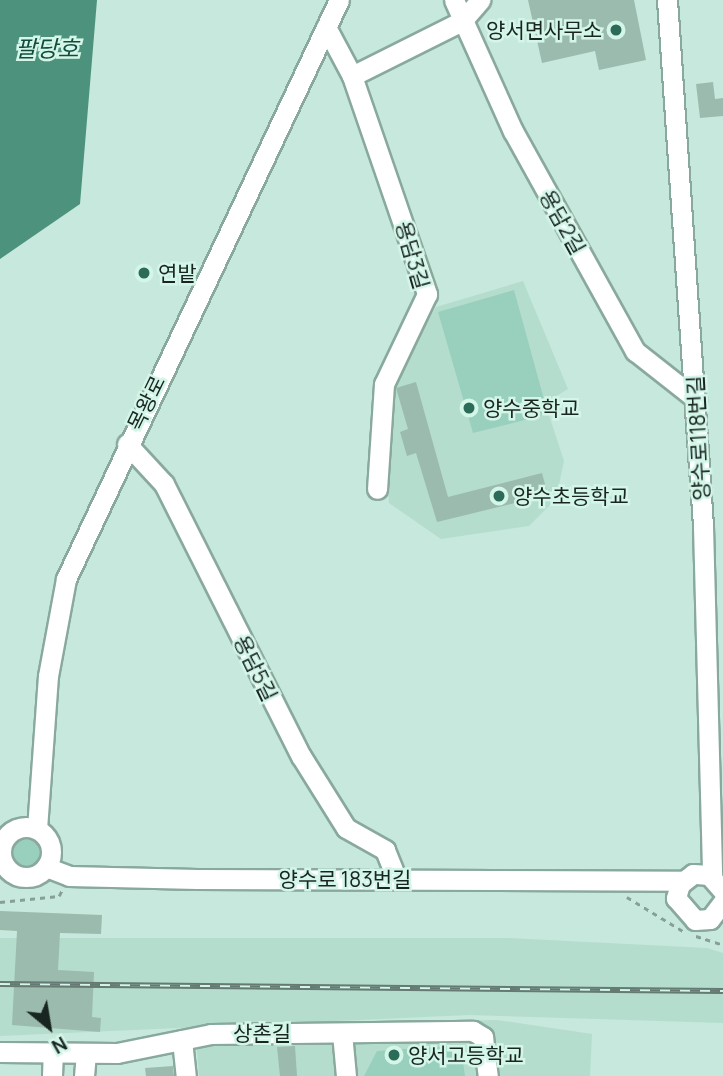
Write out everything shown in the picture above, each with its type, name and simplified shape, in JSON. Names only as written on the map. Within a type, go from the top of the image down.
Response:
[{"type":"street","name":"목왕로","points":[[46,867],[51,848],[37,829],[48,676],[66,579],[127,444],[339,0]]},
{"type":"street","name":"용담2길","points":[[454,0],[513,131],[635,351],[696,399]]},
{"type":"street","points":[[352,76],[462,21],[480,0]]},
{"type":"street","name":"양수로118번길","points":[[667,0],[696,399],[720,898]]},
{"type":"street","name":"용담3길","points":[[326,27],[352,76],[428,294],[384,384],[377,489]]},
{"type":"street","name":"용담5길","points":[[127,444],[163,484],[307,766],[346,828],[385,850],[397,879]]},
{"type":"street","points":[[37,829],[13,830],[0,855],[19,877],[46,867]]},
{"type":"street","name":"양수로 183번길","points":[[46,867],[69,876],[647,882],[683,881],[701,873],[720,898]]},
{"type":"street","points":[[677,902],[683,881]]},
{"type":"street","points":[[647,882],[677,902],[695,920],[720,898]]},
{"type":"street","name":"상촌길","points":[[0,1052],[86,1054],[182,1040],[342,1033],[479,1032],[488,1076]]},
{"type":"street","points":[[342,1033],[346,1076]]},
{"type":"street","points":[[182,1040],[186,1076]]},
{"type":"street","points":[[52,1076],[54,1053]]},
{"type":"street","points":[[84,1076],[86,1054]]},
{"type":"path","points":[[0,902],[60,896]]},
{"type":"shaded area","name":"양수중학교","points":[[523,281],[568,389],[545,403],[564,461],[556,499],[529,526],[441,539],[389,503],[384,446],[400,368],[436,307]]},
{"type":"shaded area","points":[[514,290],[548,414],[473,433],[438,312]]},
{"type":"shaded area","points":[[26,837],[37,841],[41,852],[37,863],[26,867],[15,863],[11,852],[15,841]]},
{"type":"shaded area","points":[[0,938],[508,938],[707,948],[723,953],[723,1023],[469,1015],[0,1036]]},
{"type":"shaded area","name":"양서고등학교","points":[[497,1020],[592,1034],[590,1076],[199,1076],[195,1027]]},
{"type":"shaded area","points":[[449,1046],[462,1055],[465,1076],[364,1076],[377,1051]]},
{"type":"water","name":"팔당호","points":[[0,0],[97,0],[80,204],[0,259]]},
{"type":"building","points":[[528,0],[634,0],[646,60],[599,70],[595,51],[542,63]]},
{"type":"building","points":[[713,82],[715,99],[723,98],[723,116],[700,118],[696,84]]},
{"type":"building","points":[[416,382],[448,497],[542,473],[548,495],[437,522],[416,453],[407,456],[400,432],[408,429],[396,388]]},
{"type":"building","points":[[0,911],[102,915],[101,934],[60,933],[58,970],[94,972],[92,1017],[101,1018],[100,1032],[12,1025],[17,931],[0,930]]},
{"type":"building","points":[[295,1046],[297,1076],[280,1076],[277,1047]]},
{"type":"building","points":[[173,1066],[174,1076],[146,1076],[145,1068]]},
{"type":"railway","points":[[0,984],[723,991]]},
{"type":"place","name":"양서면사무소","points":[[616,30]]},
{"type":"place","name":"연밭","points":[[144,273]]},
{"type":"place","name":"양수중학교","points":[[469,408]]},
{"type":"place","name":"양수초등학교","points":[[499,496]]},
{"type":"place","name":"양서고등학교","points":[[394,1055]]}]
